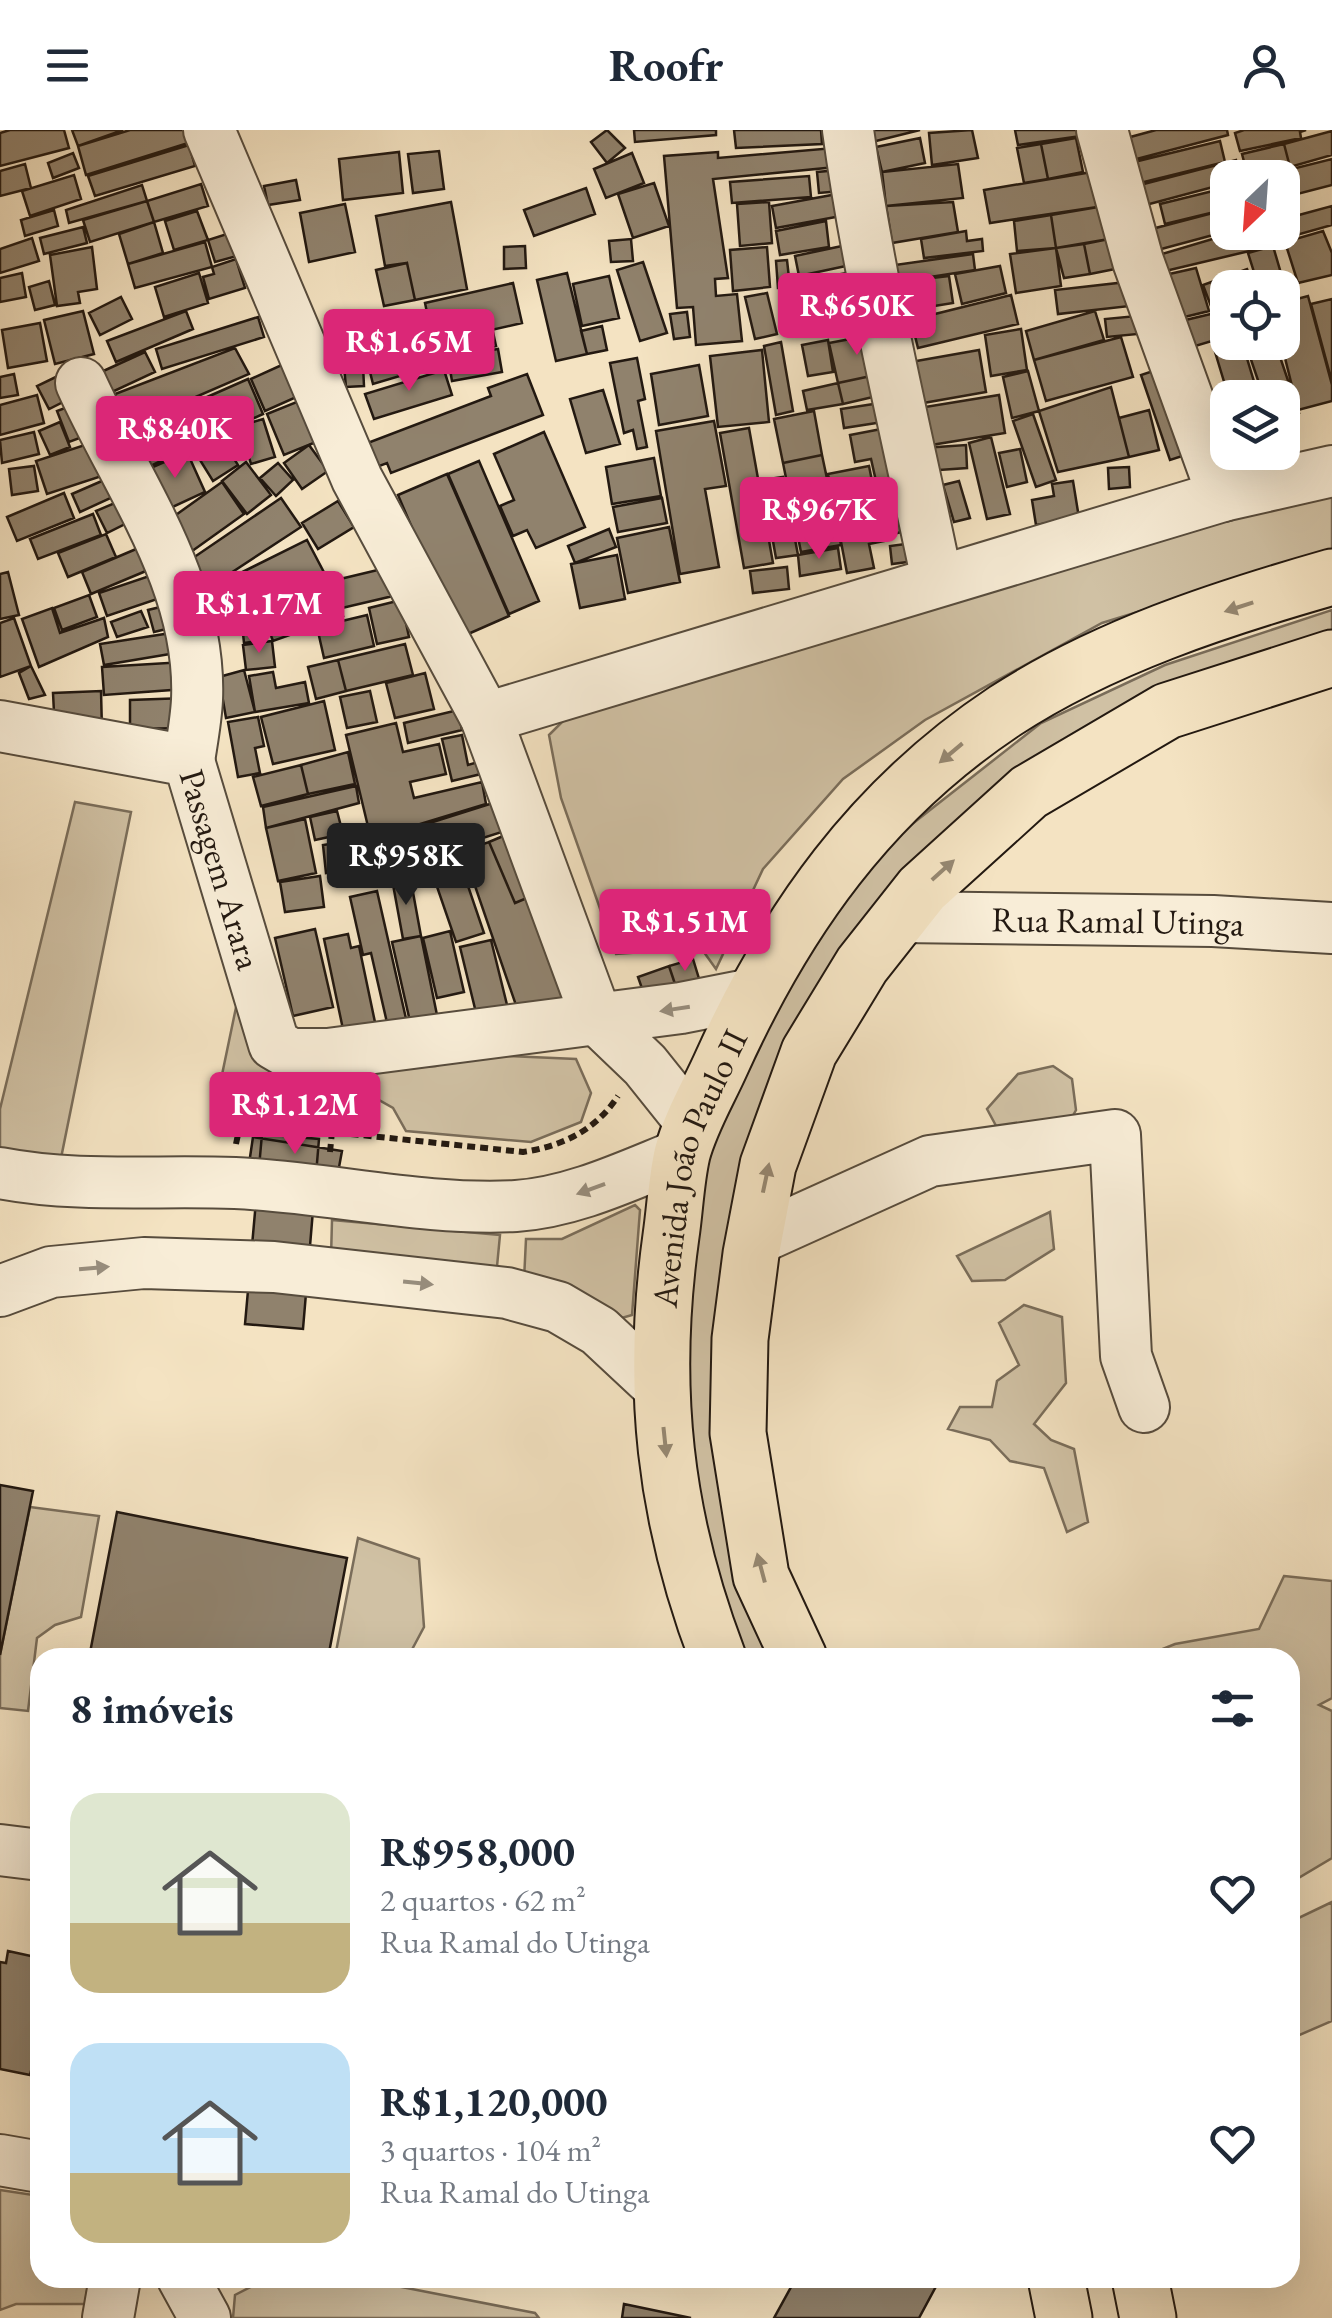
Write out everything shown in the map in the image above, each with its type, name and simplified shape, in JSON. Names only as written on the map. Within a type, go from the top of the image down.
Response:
[{"type":"main road","name":"Avenida João Paulo II","points":[[714,1648],[693,1592],[670,1496],[658,1387],[666,1271],[688,1140],[772,957],[835,866],[908,790],[1007,710],[1110,654],[1332,577]]},
{"type":"main road","name":"Avenida João Paulo II","points":[[794,1648],[761,1576],[738,1433],[740,1339],[768,1165],[809,1052],[862,965],[922,889],[1029,792],[1167,711],[1332,658]]},
{"type":"main road","points":[[1142,2288],[1148,2318]]},
{"type":"street","points":[[0,1172],[64,1182],[283,1185],[436,1204],[518,1206],[580,1194],[688,1140],[644,1065],[597,1020],[486,718],[357,480],[209,130]]},
{"type":"street","points":[[848,130],[870,275],[887,334],[937,580]]},
{"type":"street","points":[[1102,130],[1154,309],[1223,496]]},
{"type":"street","points":[[81,383],[162,541],[177,582],[190,632],[197,697],[189,761]]},
{"type":"street","points":[[486,718],[1223,496],[1332,471]]},
{"type":"street","name":"Passagem Arara","points":[[0,726],[189,761],[274,1044],[292,1054],[309,1056],[597,1020]]},
{"type":"street","name":"Rua Ramal Utinga","points":[[900,917],[1213,921],[1332,928]]},
{"type":"street","points":[[597,1020],[752,994]]},
{"type":"street","points":[[753,1241],[930,1162],[1115,1135],[1126,1356],[1144,1407]]},
{"type":"street","points":[[0,1291],[51,1272],[144,1263],[274,1267],[507,1292],[558,1307],[599,1330],[658,1387]]},
{"type":"street","points":[[0,1850],[30,1854]]},
{"type":"street","points":[[0,2160],[30,2165]]},
{"type":"street","points":[[108,2318],[113,2288]]},
{"type":"street","points":[[188,2288],[205,2318]]},
{"type":"path","points":[[330,1158],[332,1132],[523,1152],[554,1147],[584,1132],[609,1110],[624,1086]]},
{"type":"path","points":[[235,1150],[254,1152]]},
{"type":"shaded area","points":[[1332,487],[1332,552],[1102,623],[925,720],[843,779],[763,869],[716,969],[701,948],[616,954],[561,798],[549,735],[584,700]]},
{"type":"shaded area","points":[[1332,610],[1332,642],[990,805],[736,1213],[778,1648],[738,1648],[683,1462],[696,1212],[723,1105],[830,913],[902,832],[1041,723],[1165,665]]},
{"type":"shaded area","points":[[75,802],[131,812],[59,1168],[0,1159],[0,1109]]},
{"type":"shaded area","points":[[239,993],[290,1075],[436,1066],[467,1054],[576,1059],[591,1093],[581,1122],[531,1142],[406,1131],[393,1108],[361,1090],[321,1106],[317,1134],[213,1118]]},
{"type":"shaded area","points":[[1053,1066],[1072,1079],[1076,1110],[1064,1132],[1001,1135],[987,1109],[1018,1074]]},
{"type":"shaded area","points":[[635,1205],[640,1210],[632,1315],[608,1322],[524,1280],[526,1239],[562,1239]]},
{"type":"shaded area","points":[[1050,1212],[1054,1249],[1005,1280],[972,1281],[957,1256]]},
{"type":"shaded area","points":[[332,1220],[500,1235],[496,1277],[331,1258]]},
{"type":"shaded area","points":[[1024,1305],[1062,1317],[1066,1383],[1034,1424],[1051,1440],[1074,1449],[1088,1522],[1067,1532],[1044,1468],[1010,1461],[990,1440],[948,1429],[960,1407],[992,1407],[997,1381],[1019,1365],[999,1323]]},
{"type":"shaded area","points":[[30,1507],[99,1516],[81,1617],[55,1625],[37,1638],[36,1648],[30,1648],[28,1711],[0,1708],[0,1655]]},
{"type":"shaded area","points":[[358,1538],[419,1559],[424,1627],[413,1648],[337,1648]]},
{"type":"shaded area","points":[[1284,1576],[1332,1581],[1332,1698],[1319,1705],[1332,1711],[1332,1858],[1300,1877],[1300,1648],[1165,1648],[1259,1629]]},
{"type":"shaded area","points":[[1332,1902],[1332,2021],[1300,2035],[1300,1917]]},
{"type":"shaded area","points":[[0,2190],[30,2194],[30,2288],[87,2288],[85,2304],[16,2304],[0,2310]]},
{"type":"shaded area","points":[[249,2288],[407,2288],[535,2313],[539,2318],[233,2318],[235,2295]]},
{"type":"building","points":[[64,130],[69,148],[0,166],[0,133]]},
{"type":"building","points":[[72,130],[123,130],[78,146]]},
{"type":"building","points":[[130,130],[199,130],[201,139],[86,175],[78,146]]},
{"type":"building","points":[[607,130],[625,148],[607,163],[591,142]]},
{"type":"building","points":[[634,130],[716,130],[716,135],[635,142]]},
{"type":"building","points":[[734,130],[821,130],[822,144],[736,148]]},
{"type":"building","points":[[869,130],[920,130],[872,142]]},
{"type":"building","points":[[972,130],[978,158],[932,165],[929,133]]},
{"type":"building","points":[[1015,130],[1080,130],[1081,136],[1018,145]]},
{"type":"building","points":[[1156,130],[1227,130],[1228,135],[1129,161],[1123,139]]},
{"type":"building","points":[[1306,130],[1300,132],[1301,138],[1240,151],[1235,133]]},
{"type":"building","points":[[1332,131],[1332,155],[1300,164],[1300,160],[1288,160],[1284,144]]},
{"type":"building","points":[[920,138],[925,163],[882,172],[876,147]]},
{"type":"building","points":[[1076,138],[1083,172],[1048,179],[1041,144]]},
{"type":"building","points":[[1220,141],[1225,160],[1210,160],[1210,166],[1136,184],[1130,163]]},
{"type":"building","points":[[1041,144],[1048,179],[1024,183],[1017,148]]},
{"type":"building","points":[[1284,144],[1288,160],[1244,160],[1242,154]]},
{"type":"building","points":[[189,145],[195,166],[95,196],[88,176]]},
{"type":"building","points":[[845,147],[846,166],[713,179],[728,278],[715,279],[716,296],[737,294],[742,341],[696,345],[693,307],[677,308],[664,156],[718,152],[718,158]]},
{"type":"building","points":[[439,151],[444,189],[413,193],[408,154]]},
{"type":"building","points":[[399,152],[403,193],[343,200],[339,159]]},
{"type":"building","points":[[73,153],[79,168],[53,178],[48,163]]},
{"type":"building","points":[[632,153],[644,183],[606,198],[594,169]]},
{"type":"building","points":[[1332,159],[1332,185],[1300,193],[1300,167]]},
{"type":"building","points":[[25,164],[31,188],[0,196],[0,171]]},
{"type":"building","points":[[958,164],[963,198],[886,206],[882,172]]},
{"type":"building","points":[[1210,167],[1210,188],[1142,206],[1136,186]]},
{"type":"building","points":[[839,170],[841,191],[819,193],[817,172]]},
{"type":"building","points":[[1098,171],[1104,206],[990,223],[984,190]]},
{"type":"building","points":[[74,175],[81,199],[30,216],[22,191]]},
{"type":"building","points":[[809,176],[811,197],[732,203],[730,182]]},
{"type":"building","points":[[296,180],[300,200],[268,205],[264,186]]},
{"type":"building","points":[[654,183],[669,226],[633,238],[618,194]]},
{"type":"building","points":[[201,184],[208,206],[154,222],[147,201]]},
{"type":"building","points":[[142,185],[147,201],[69,223],[66,210]]},
{"type":"building","points":[[586,188],[595,214],[534,236],[524,210]]},
{"type":"building","points":[[848,192],[852,214],[776,228],[772,206]]},
{"type":"building","points":[[1210,192],[1210,213],[1165,224],[1160,204]]},
{"type":"building","points":[[147,201],[154,222],[90,242],[83,220]]},
{"type":"building","points":[[451,202],[467,289],[415,300],[407,263],[385,266],[376,216]]},
{"type":"building","points":[[769,202],[772,243],[740,246],[737,204]]},
{"type":"building","points":[[953,202],[958,232],[892,243],[886,206]]},
{"type":"building","points":[[345,204],[355,252],[309,262],[300,213]]},
{"type":"building","points":[[1104,206],[1109,239],[1056,248],[1051,215]]},
{"type":"building","points":[[1332,206],[1332,225],[1300,234],[1300,215]]},
{"type":"building","points":[[54,210],[58,226],[25,236],[21,220]]},
{"type":"building","points":[[197,211],[208,240],[174,250],[165,221]]},
{"type":"building","points":[[1210,214],[1210,236],[1154,251],[1148,230]]},
{"type":"building","points":[[1051,215],[1056,248],[1017,251],[1014,221]]},
{"type":"building","points":[[826,221],[829,247],[780,255],[776,231]]},
{"type":"building","points":[[154,222],[163,253],[128,264],[119,234]]},
{"type":"building","points":[[83,227],[87,243],[44,254],[40,238]]},
{"type":"building","points":[[966,231],[967,241],[982,239],[983,251],[924,258],[921,239]]},
{"type":"building","points":[[1323,231],[1332,253],[1332,275],[1300,283],[1300,270],[1294,270],[1288,250],[1300,250],[1300,238]]},
{"type":"building","points":[[230,233],[237,256],[215,262],[208,240]]},
{"type":"building","points":[[32,238],[39,261],[0,273],[0,249]]},
{"type":"building","points":[[631,239],[633,261],[611,262],[609,241]]},
{"type":"building","points":[[1109,239],[1115,269],[1090,274],[1084,244]]},
{"type":"building","points":[[1210,240],[1210,250],[1254,250],[1157,273],[1152,257]]},
{"type":"building","points":[[205,242],[212,267],[135,288],[128,264]]},
{"type":"building","points":[[856,243],[860,263],[799,276],[795,256]]},
{"type":"building","points":[[1084,244],[1090,274],[1064,278],[1056,248]]},
{"type":"building","points":[[525,246],[526,268],[504,269],[504,247]]},
{"type":"building","points":[[92,247],[97,289],[78,292],[80,303],[57,306],[50,255]]},
{"type":"building","points":[[767,247],[770,287],[733,291],[730,250]]},
{"type":"building","points":[[1056,248],[1061,286],[1016,293],[1010,254]]},
{"type":"building","points":[[1274,250],[1280,270],[1253,270],[1248,253]]},
{"type":"building","points":[[973,254],[975,270],[898,282],[895,265]]},
{"type":"building","points":[[236,259],[245,288],[209,299],[203,277],[214,274],[212,267]]},
{"type":"building","points":[[787,260],[790,287],[778,288],[776,261]]},
{"type":"building","points":[[643,262],[667,333],[640,341],[617,270]]},
{"type":"building","points":[[407,263],[415,300],[384,306],[376,270]]},
{"type":"building","points":[[1000,266],[1006,293],[962,304],[955,274]]},
{"type":"building","points":[[1196,268],[1209,311],[1168,321],[1156,277]]},
{"type":"building","points":[[863,270],[871,315],[794,330],[791,318],[799,316],[793,283]]},
{"type":"building","points":[[22,273],[26,297],[0,302],[0,278]]},
{"type":"building","points":[[199,273],[208,303],[164,317],[155,287]]},
{"type":"building","points":[[567,273],[587,354],[556,361],[537,280]]},
{"type":"building","points":[[609,276],[619,318],[582,326],[573,284]]},
{"type":"building","points":[[949,276],[953,303],[903,311],[898,282]]},
{"type":"building","points":[[49,281],[55,305],[35,310],[29,287]]},
{"type":"building","points":[[1127,282],[1130,306],[1058,314],[1055,290]]},
{"type":"building","points":[[1210,282],[1210,304],[1203,285]]},
{"type":"building","points":[[513,283],[522,323],[407,349],[403,327],[429,322],[425,303]]},
{"type":"building","points":[[767,293],[777,334],[755,339],[745,297]]},
{"type":"building","points":[[1011,295],[1018,324],[918,348],[911,320]]},
{"type":"building","points":[[1308,296],[1332,385],[1332,401],[1300,409],[1300,380],[1290,380],[1286,360],[1300,360],[1300,298]]},
{"type":"building","points":[[121,297],[132,319],[100,335],[89,313]]},
{"type":"building","points":[[1332,299],[1332,382],[1311,304]]},
{"type":"building","points":[[83,311],[94,354],[55,364],[44,320]]},
{"type":"building","points":[[186,311],[193,329],[116,362],[107,341]]},
{"type":"building","points":[[1095,311],[1104,340],[1034,360],[1026,331]]},
{"type":"building","points":[[687,312],[690,337],[674,339],[670,314]]},
{"type":"building","points":[[1210,314],[1210,342],[1182,350],[1173,323]]},
{"type":"building","points":[[1136,316],[1138,334],[1107,337],[1105,319]]},
{"type":"building","points":[[258,317],[264,337],[162,369],[156,349]]},
{"type":"building","points":[[40,323],[47,361],[8,368],[2,330]]},
{"type":"building","points":[[602,326],[607,350],[587,354],[581,331]]},
{"type":"building","points":[[1021,329],[1027,370],[991,376],[985,335]]},
{"type":"building","points":[[493,332],[496,346],[453,355],[450,341]]},
{"type":"building","points":[[877,334],[885,373],[838,383],[829,343]]},
{"type":"building","points":[[1121,337],[1133,377],[1046,401],[1034,360]]},
{"type":"building","points":[[828,340],[833,372],[808,376],[802,345]]},
{"type":"building","points":[[781,342],[793,411],[776,415],[764,346]]},
{"type":"building","points":[[447,343],[449,355],[428,359],[425,347]]},
{"type":"building","points":[[235,348],[249,374],[124,428],[110,396]]},
{"type":"building","points":[[421,349],[427,368],[373,384],[368,364]]},
{"type":"building","points":[[498,349],[502,372],[452,381],[448,358]]},
{"type":"building","points":[[762,350],[769,422],[718,427],[710,356]]},
{"type":"building","points":[[979,350],[986,392],[912,405],[905,363]]},
{"type":"building","points":[[145,352],[155,372],[97,399],[88,378]]},
{"type":"building","points":[[637,358],[645,399],[638,401],[647,447],[637,449],[633,430],[624,433],[610,363]]},
{"type":"building","points":[[295,359],[310,391],[265,411],[251,379]]},
{"type":"building","points":[[1217,360],[1247,360],[1254,380],[1224,380]]},
{"type":"building","points":[[1251,360],[1281,360],[1288,380],[1258,380]]},
{"type":"building","points":[[363,365],[364,386],[346,387],[344,366]]},
{"type":"building","points":[[699,365],[708,416],[659,425],[651,374]]},
{"type":"building","points":[[1168,366],[1198,451],[1170,460],[1141,375]]},
{"type":"building","points":[[444,370],[452,395],[374,419],[365,394]]},
{"type":"building","points":[[1028,371],[1039,411],[1012,418],[1003,377]]},
{"type":"building","points":[[885,373],[890,393],[843,404],[838,383]]},
{"type":"building","points":[[14,374],[18,395],[0,398],[0,377]]},
{"type":"building","points":[[62,374],[73,397],[49,409],[37,386]]},
{"type":"building","points":[[527,374],[543,415],[391,473],[387,463],[374,468],[365,444],[491,396],[488,388]]},
{"type":"building","points":[[248,379],[263,414],[205,440],[189,405]]},
{"type":"building","points":[[838,383],[843,404],[807,410],[803,391]]},
{"type":"building","points":[[1111,387],[1129,457],[1058,472],[1039,411]]},
{"type":"building","points":[[603,390],[620,444],[586,453],[570,399]]},
{"type":"building","points":[[37,395],[44,423],[0,435],[0,405]]},
{"type":"building","points":[[999,395],[1005,433],[925,446],[919,408]]},
{"type":"building","points":[[304,399],[321,440],[284,455],[267,414]]},
{"type":"building","points":[[893,401],[896,420],[844,428],[841,409]]},
{"type":"building","points":[[81,402],[93,433],[69,442],[57,411]]},
{"type":"building","points":[[1149,410],[1159,450],[1129,457],[1119,418]]},
{"type":"building","points":[[814,411],[822,455],[783,463],[774,419]]},
{"type":"building","points":[[1033,414],[1056,480],[1036,487],[1013,421]]},
{"type":"building","points":[[161,415],[179,452],[144,469],[124,428]]},
{"type":"building","points":[[263,419],[275,457],[251,464],[240,426]]},
{"type":"building","points":[[714,421],[726,486],[705,489],[719,567],[680,574],[656,431]]},
{"type":"building","points":[[60,422],[70,447],[50,455],[39,431]]},
{"type":"building","points":[[897,426],[909,484],[878,490],[871,459],[855,462],[850,435]]},
{"type":"building","points":[[749,428],[773,563],[744,568],[720,433]]},
{"type":"building","points":[[34,432],[39,454],[2,463],[0,440]]},
{"type":"building","points":[[544,432],[585,527],[536,548],[527,530],[513,536],[500,506],[514,500],[494,454]]},
{"type":"building","points":[[220,436],[238,465],[213,481],[195,452]]},
{"type":"building","points":[[991,437],[1010,514],[987,519],[969,443]]},
{"type":"building","points":[[100,440],[111,473],[47,494],[36,461]]},
{"type":"building","points":[[309,445],[328,471],[302,489],[284,463]]},
{"type":"building","points":[[966,445],[967,468],[925,471],[923,448]]},
{"type":"building","points":[[1020,449],[1027,482],[1007,487],[999,453]]},
{"type":"building","points":[[187,452],[205,492],[164,511],[146,470]]},
{"type":"building","points":[[822,455],[841,545],[801,552],[783,463]]},
{"type":"building","points":[[654,458],[661,496],[612,504],[606,467]]},
{"type":"building","points":[[479,461],[539,601],[509,614],[448,474]]},
{"type":"building","points":[[246,462],[271,495],[247,514],[222,481]]},
{"type":"building","points":[[278,463],[293,480],[276,496],[260,478]]},
{"type":"building","points":[[34,466],[38,491],[12,495],[9,469]]},
{"type":"building","points":[[869,466],[884,541],[869,544],[874,568],[847,573],[828,474]]},
{"type":"building","points":[[1129,467],[1130,487],[1109,489],[1108,468]]},
{"type":"building","points":[[118,474],[126,491],[80,512],[72,494]]},
{"type":"building","points":[[447,474],[509,616],[459,638],[398,495]]},
{"type":"building","points":[[783,477],[798,555],[776,558],[762,480]]},
{"type":"building","points":[[959,481],[970,518],[954,522],[943,485]]},
{"type":"building","points":[[1073,481],[1079,518],[1036,525],[1032,500],[1054,496],[1052,484]]},
{"type":"building","points":[[222,482],[244,514],[188,554],[166,522]]},
{"type":"building","points":[[64,493],[74,518],[17,541],[7,517]]},
{"type":"building","points":[[907,493],[916,529],[888,535],[879,499]]},
{"type":"building","points":[[129,497],[141,516],[107,533],[96,511]]},
{"type":"building","points":[[281,498],[301,527],[205,590],[187,562]]},
{"type":"building","points":[[662,498],[667,523],[618,532],[613,507]]},
{"type":"building","points":[[338,501],[354,527],[318,549],[302,523]]},
{"type":"building","points":[[93,514],[101,535],[38,559],[30,539]]},
{"type":"building","points":[[669,527],[680,582],[628,593],[617,538]]},
{"type":"building","points":[[609,529],[616,547],[575,563],[568,546]]},
{"type":"building","points":[[106,534],[116,557],[68,577],[58,553]]},
{"type":"building","points":[[307,540],[328,580],[224,631],[204,591]]},
{"type":"building","points":[[155,541],[165,563],[91,594],[82,572]]},
{"type":"building","points":[[921,542],[923,560],[892,564],[890,546]]},
{"type":"building","points":[[838,548],[841,569],[800,576],[798,555]]},
{"type":"building","points":[[617,555],[625,599],[580,608],[571,564]]},
{"type":"building","points":[[787,567],[789,589],[753,593],[750,571]]},
{"type":"building","points":[[386,568],[393,596],[342,608],[336,580]]},
{"type":"building","points":[[167,570],[175,593],[107,616],[99,593]]},
{"type":"building","points":[[8,572],[19,615],[0,619],[0,574]]},
{"type":"building","points":[[333,590],[343,616],[273,641],[263,615]]},
{"type":"building","points":[[89,595],[97,617],[62,630],[54,608]]},
{"type":"building","points":[[401,600],[409,637],[377,644],[369,608]]},
{"type":"building","points":[[177,603],[183,625],[154,632],[148,610]]},
{"type":"building","points":[[52,608],[60,633],[104,618],[108,637],[39,667],[22,619]]},
{"type":"building","points":[[141,611],[148,627],[117,637],[111,622]]},
{"type":"building","points":[[367,615],[374,646],[324,658],[317,627]]},
{"type":"building","points":[[14,618],[31,666],[0,677],[0,623]]},
{"type":"building","points":[[262,622],[264,640],[244,643],[242,624]]},
{"type":"building","points":[[184,631],[188,651],[104,665],[100,644]]},
{"type":"building","points":[[272,641],[275,667],[246,670],[243,645]]},
{"type":"building","points":[[405,644],[413,675],[346,691],[338,660]]},
{"type":"building","points":[[338,660],[346,691],[316,699],[308,667]]},
{"type":"building","points":[[184,662],[185,689],[104,695],[102,667]]},
{"type":"building","points":[[31,666],[45,695],[29,699],[19,673]]},
{"type":"building","points":[[244,670],[255,712],[226,718],[219,677]]},
{"type":"building","points":[[273,672],[276,688],[305,682],[309,703],[255,712],[249,676]]},
{"type":"building","points":[[425,673],[434,709],[395,718],[386,683]]},
{"type":"building","points":[[101,691],[102,730],[55,732],[53,693]]},
{"type":"building","points":[[370,691],[377,722],[347,728],[340,697]]},
{"type":"building","points":[[186,698],[187,728],[130,729],[130,700]]},
{"type":"building","points":[[324,701],[335,750],[273,764],[261,717]]},
{"type":"building","points":[[458,710],[462,730],[408,743],[404,723]]},
{"type":"building","points":[[258,717],[264,746],[255,748],[260,773],[238,777],[228,722]]},
{"type":"building","points":[[396,723],[403,752],[439,744],[446,774],[410,782],[414,798],[482,782],[486,804],[371,839],[346,735]]},
{"type":"building","points":[[462,735],[468,765],[478,762],[481,774],[452,781],[442,739]]},
{"type":"building","points":[[348,752],[355,784],[308,794],[301,765]]},
{"type":"building","points":[[301,765],[308,794],[261,806],[253,777]]},
{"type":"building","points":[[356,786],[359,803],[266,828],[263,807]]},
{"type":"building","points":[[496,802],[505,831],[426,856],[417,827]]},
{"type":"building","points":[[337,811],[343,834],[315,840],[310,817]]},
{"type":"building","points":[[305,819],[316,873],[278,881],[266,828]]},
{"type":"building","points":[[508,834],[534,895],[515,903],[489,842]]},
{"type":"building","points":[[350,841],[354,869],[326,873],[323,845]]},
{"type":"building","points":[[489,842],[515,903],[534,895],[572,996],[519,1014],[463,851]]},
{"type":"building","points":[[406,844],[412,871],[384,878],[378,849]]},
{"type":"building","points":[[445,874],[449,885],[466,880],[484,933],[456,942],[434,878]]},
{"type":"building","points":[[320,876],[324,907],[285,912],[280,882]]},
{"type":"building","points":[[410,876],[421,936],[403,939],[392,879]]},
{"type":"building","points":[[377,891],[407,1023],[388,1027],[371,953],[363,955],[350,897]]},
{"type":"building","points":[[315,929],[333,1007],[293,1016],[275,938]]},
{"type":"building","points":[[450,931],[464,992],[437,998],[423,938]]},
{"type":"building","points":[[348,934],[351,948],[359,946],[376,1027],[344,1034],[324,939]]},
{"type":"building","points":[[421,936],[438,1020],[411,1026],[392,942]]},
{"type":"building","points":[[491,940],[510,1017],[479,1025],[460,947]]},
{"type":"building","points":[[693,959],[700,982],[677,990],[669,966]]},
{"type":"building","points":[[669,966],[677,990],[646,1000],[638,977]]},
{"type":"building","points":[[262,1134],[319,1139],[303,1329],[245,1324]]},
{"type":"building","points":[[253,1137],[342,1151],[337,1178],[249,1164]]},
{"type":"building","points":[[0,1485],[33,1491],[0,1655]]},
{"type":"building","points":[[117,1512],[347,1558],[330,1648],[91,1648]]},
{"type":"building","points":[[8,1951],[30,1956],[30,2075],[0,2069],[0,1962],[6,1963]]},
{"type":"building","points":[[790,2288],[935,2288],[919,2318],[774,2318]]},
{"type":"building","points":[[624,2304],[691,2318],[622,2318]]}]
